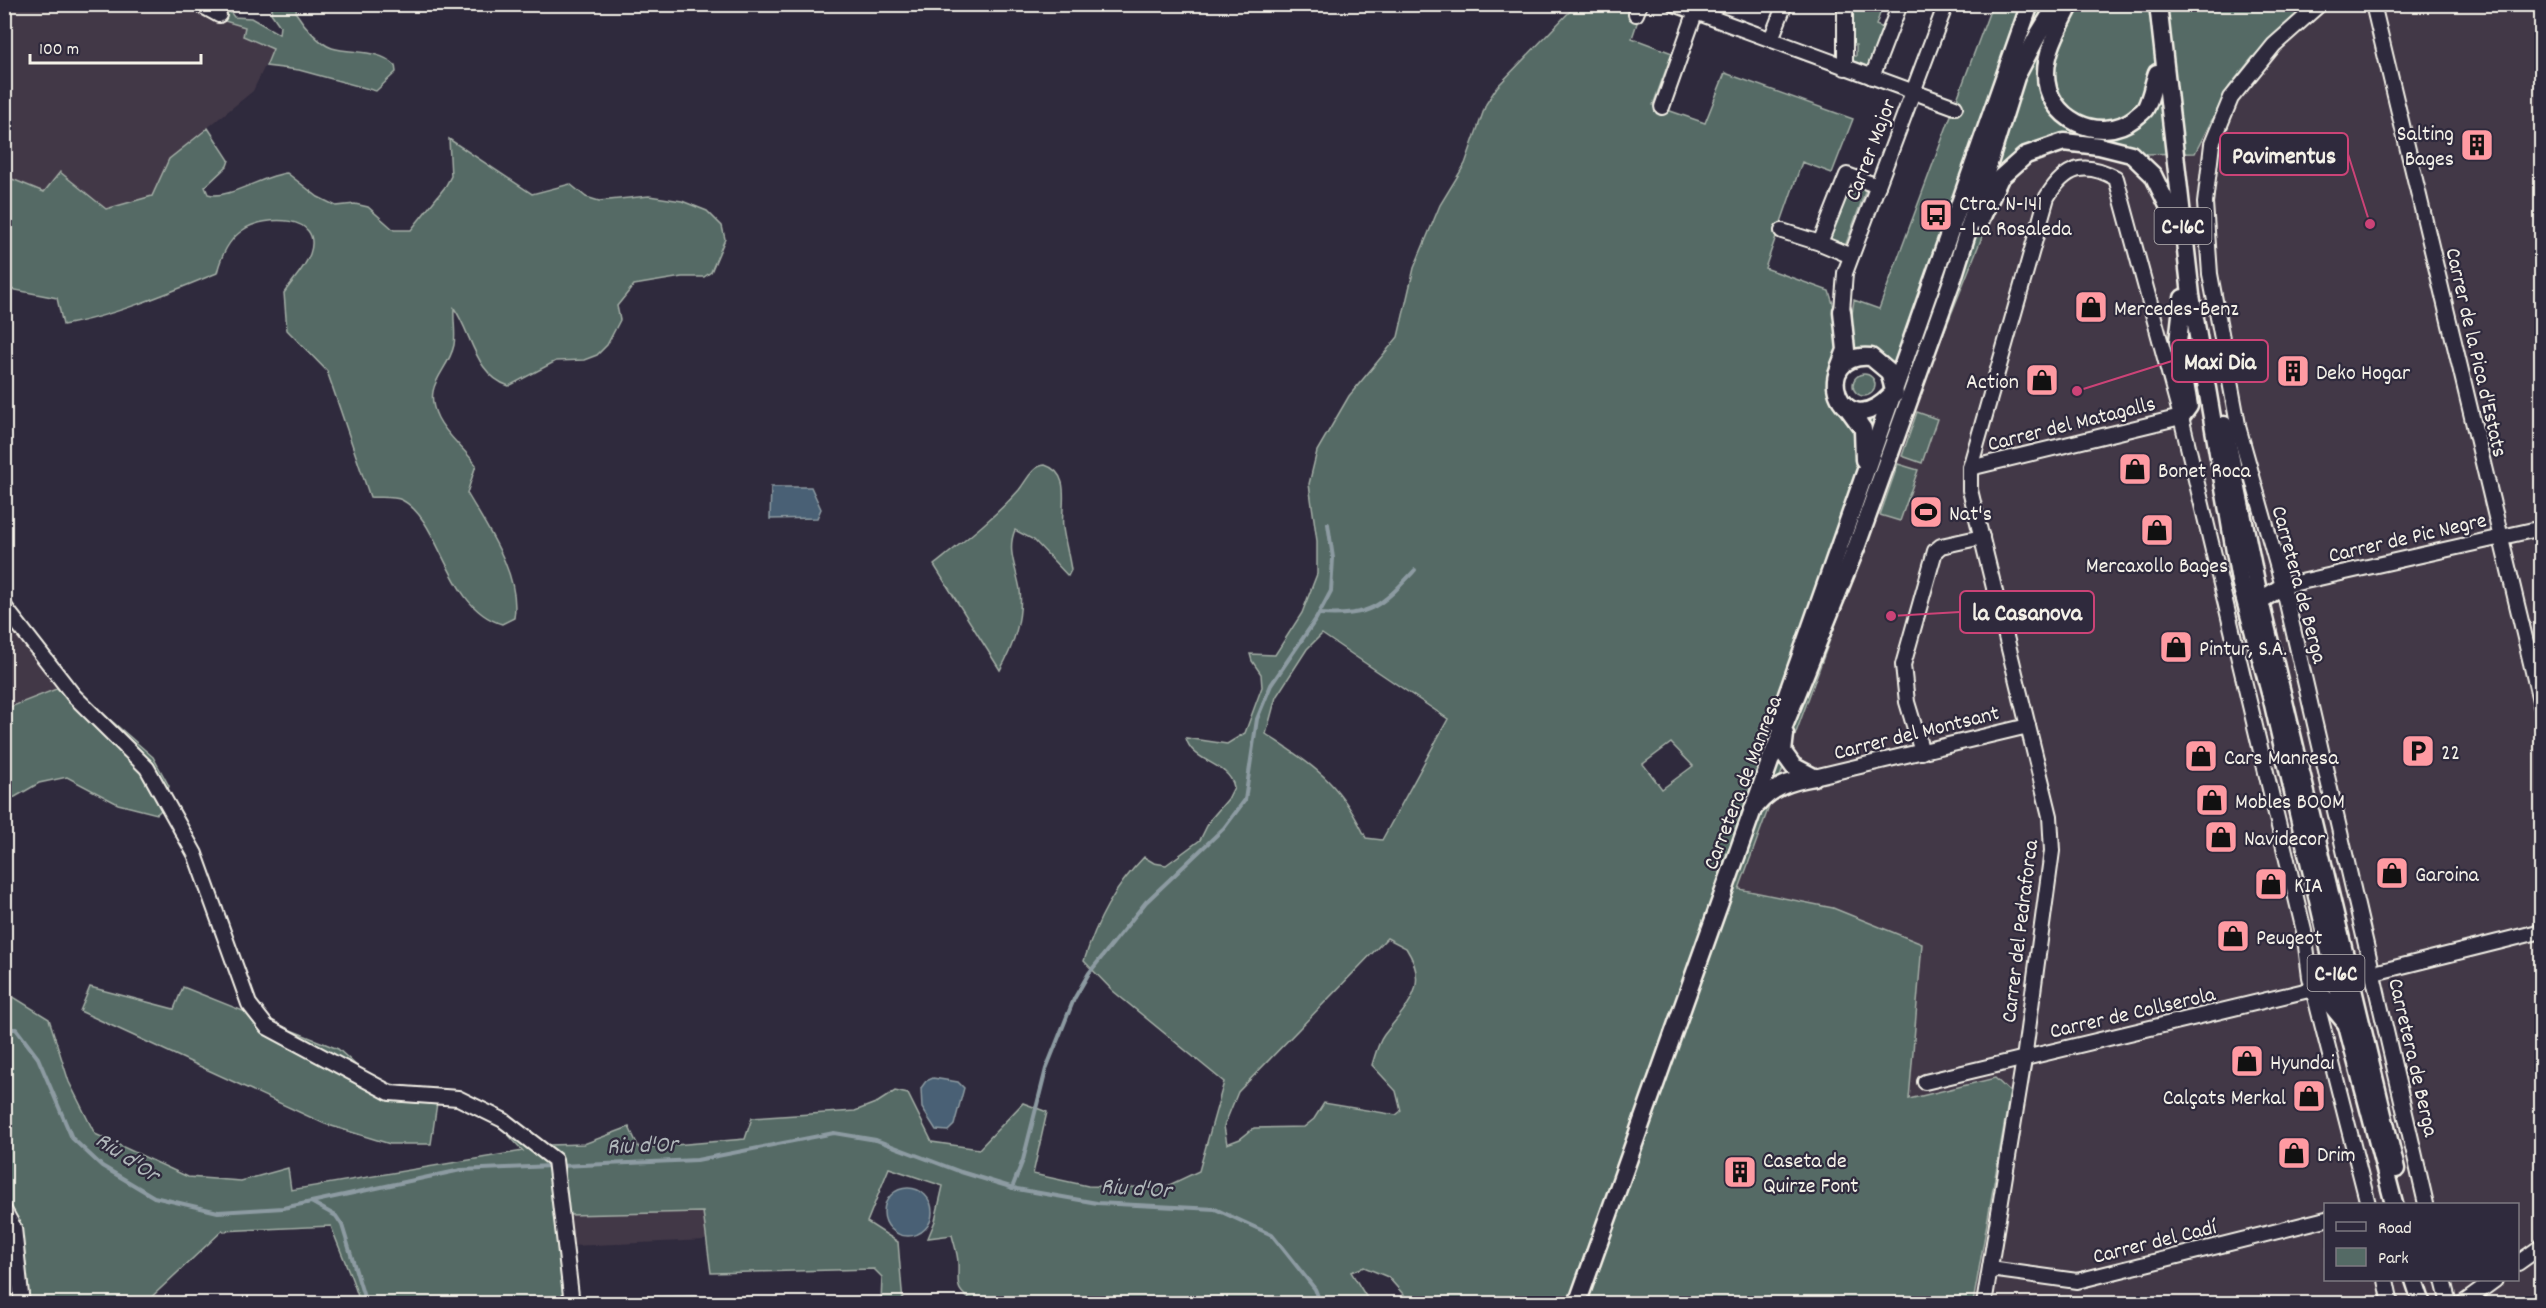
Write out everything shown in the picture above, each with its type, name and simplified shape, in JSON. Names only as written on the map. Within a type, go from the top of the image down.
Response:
[{"type":"main road","points":[[1772,756],[1774,734],[1785,697],[1895,392],[1926,296],[2030,4]]},
{"type":"main road","points":[[2015,49],[2046,4]]},
{"type":"main road","points":[[1953,278],[2016,77],[2057,4]]},
{"type":"main road","points":[[2071,4],[2047,56],[2047,93],[2060,111],[2075,123],[2103,131],[2125,126],[2145,110],[2157,73]]},
{"type":"main road","points":[[2150,4],[2183,298],[2201,395],[2217,446]]},
{"type":"main road","name":"C-16C","points":[[2158,4],[2191,295],[2240,580],[2272,700],[2346,1022],[2394,1203]]},
{"type":"main road","name":"C-16C","points":[[2168,4],[2201,295],[2218,395],[2260,601],[2405,1203]]},
{"type":"main road","points":[[1847,407],[1859,412],[1875,410],[1906,382],[1925,331],[1953,278],[2000,178],[2026,155],[2064,142],[2099,146],[2131,154],[2152,175],[2174,218]]},
{"type":"main road","name":"Carretera de Manresa","points":[[1577,1304],[1772,756],[1786,726],[1868,514],[1953,278]]},
{"type":"main road","points":[[1838,372],[1846,361],[1854,357],[1874,359],[1901,346],[1926,296]]},
{"type":"main road","points":[[2181,417],[2189,406],[2178,342],[2183,298]]},
{"type":"main road","points":[[1842,311],[1874,359],[1889,372],[1895,392],[1895,412],[1874,484],[1868,514]]},
{"type":"main road","points":[[1842,311],[1846,351],[1838,372],[1836,392],[1863,429],[1866,449],[1862,481]]},
{"type":"main road","points":[[2247,533],[2267,580],[2283,586]]},
{"type":"main road","points":[[2272,700],[2270,672],[2254,608],[2260,601],[2283,586]]},
{"type":"main road","points":[[1786,726],[1783,752],[1793,766],[1814,777]]},
{"type":"main road","points":[[1752,811],[1764,796],[1776,788],[1814,777]]},
{"type":"main road","points":[[2327,1000],[2346,981],[2331,920],[2331,898]]},
{"type":"main road","points":[[2316,984],[2326,959],[2323,924]]},
{"type":"main road","points":[[2316,984],[2331,982],[2348,995],[2375,1107],[2387,1131]]},
{"type":"main road","points":[[2316,984],[2346,1022]]},
{"type":"main road","points":[[2413,1281],[2416,1304]]},
{"type":"main road","points":[[2413,1281],[2422,1304]]},
{"type":"main road","points":[[2423,1281],[2429,1304]]},
{"type":"street","points":[[199,4],[219,15]]},
{"type":"street","points":[[1674,4],[1703,9],[1845,68],[1955,107]]},
{"type":"street","points":[[1771,39],[1785,4]]},
{"type":"street","points":[[1845,4],[1845,68]]},
{"type":"street","points":[[1872,77],[1900,4]]},
{"type":"street","name":"Carrer Major","points":[[1842,311],[1845,273],[1946,4]]},
{"type":"street","name":"Carretera de Berga","points":[[2320,4],[2274,45],[2231,98],[2212,144],[2205,203],[2210,274],[2237,419],[2283,586],[2427,1203]]},
{"type":"street","name":"Carrer de la Pica d'Estats","points":[[2373,4],[2541,709]]},
{"type":"street","points":[[1662,107],[1703,9]]},
{"type":"street","name":"Carrer del Pedraforca","points":[[1984,1304],[2024,1059],[2052,851],[2050,816],[1970,490],[1970,468],[2047,197],[2057,180],[2074,170],[2097,168],[2116,178],[2181,417]]},
{"type":"street","points":[[1820,243],[1847,175],[1878,186]]},
{"type":"street","points":[[1782,231],[1851,256]]},
{"type":"street","points":[[2181,417],[2368,1203]]},
{"type":"street","name":"Carrer del Matagalls","points":[[1970,468],[2181,417]]},
{"type":"street","name":"Carrer de Pic Negre","points":[[2283,586],[2541,528]]},
{"type":"street","points":[[1922,752],[1907,702],[1903,664],[1935,551],[1941,546],[1982,537]]},
{"type":"street","points":[[4,606],[74,696],[147,768],[195,854],[249,1004],[267,1027],[390,1093],[458,1098],[503,1120],[556,1166],[572,1304]]},
{"type":"street","name":"Carrer del Montsant","points":[[1814,777],[2028,726]]},
{"type":"street","points":[[2374,973],[2541,931]]},
{"type":"street","name":"Carrer de Collserola","points":[[1925,1082],[2316,984]]},
{"type":"street","points":[[4,1210],[14,1228],[22,1304]]},
{"type":"street","name":"Carrer del Cadí","points":[[1990,1269],[2077,1281],[2324,1219]]},
{"type":"street","points":[[2519,1262],[2541,1246]]},
{"type":"street","points":[[2386,1281],[2391,1304]]},
{"type":"street","points":[[2444,1281],[2449,1304]]},
{"type":"street","points":[[2462,1304],[2494,1281]]},
{"type":"shaded area","points":[[5,5],[183,5],[198,13],[245,27],[243,37],[273,49],[253,91],[169,159],[152,196],[106,209],[60,172],[44,192],[5,176],[4,154],[14,142],[5,136]]},
{"type":"shaded area","points":[[2306,5],[2541,5],[2541,1303],[1877,1303],[1903,1166],[1922,944],[1739,890],[1922,387],[1996,202],[2010,157],[2048,138],[2070,135],[2113,139],[2141,154],[2195,153],[2229,87],[2252,58]]},
{"type":"shaded area","points":[[5,615],[60,688],[8,708],[5,705]]},
{"type":"shaded area","points":[[703,1212],[707,1240],[571,1246],[568,1215]]},
{"type":"green space","points":[[201,5],[225,5],[234,17],[251,18],[279,34],[280,26],[271,13],[273,5],[297,5],[296,13],[307,28],[327,46],[381,56],[395,65],[396,72],[376,91],[299,70],[266,66],[273,49],[243,36],[245,27],[198,13]]},
{"type":"green space","points":[[1576,5],[1635,5],[1638,20],[1632,38],[1672,53],[1653,105],[1705,123],[1725,73],[1853,119],[1832,173],[1802,162],[1765,268],[1829,291],[1834,307],[1852,314],[1854,300],[1879,309],[1992,5],[2306,5],[2252,58],[2229,87],[2195,153],[2141,154],[2113,139],[2070,135],[2048,138],[2010,157],[1996,202],[1922,387],[1739,889],[1833,908],[1922,944],[1909,1099],[1995,1078],[2010,1092],[1973,1303],[1411,1303],[1388,1277],[1364,1267],[1351,1272],[1370,1303],[1038,1304],[1027,1298],[976,1303],[960,1290],[957,1253],[952,1235],[928,1238],[935,1221],[943,1186],[889,1168],[867,1222],[898,1242],[903,1303],[881,1303],[882,1277],[874,1269],[711,1273],[703,1212],[568,1215],[578,1303],[360,1303],[331,1226],[222,1231],[145,1303],[5,1303],[4,991],[49,1019],[69,1082],[95,1134],[188,1177],[241,1181],[288,1168],[291,1190],[523,1151],[503,1129],[513,1118],[548,1145],[584,1144],[629,1127],[639,1148],[745,1139],[752,1118],[855,1111],[878,1102],[895,1091],[908,1094],[932,1142],[979,1149],[1023,1103],[1047,1112],[1033,1174],[1088,1186],[1163,1188],[1199,1171],[1224,1082],[1113,991],[1084,961],[1108,905],[1133,869],[1144,857],[1154,863],[1166,865],[1200,840],[1210,820],[1228,799],[1234,787],[1225,772],[1195,753],[1186,738],[1227,744],[1245,733],[1262,687],[1261,674],[1250,654],[1275,655],[1302,613],[1317,574],[1317,541],[1309,484],[1317,451],[1349,396],[1398,337],[1414,268],[1440,205],[1465,164],[1486,104],[1497,87]],"holes":[[[1869,365],[1881,373],[1884,380],[1882,395],[1863,406],[1849,399],[1845,389],[1845,378],[1854,366]],[[1322,634],[1448,719],[1382,840],[1366,838],[1336,789],[1313,767],[1266,734],[1276,697],[1307,649]],[[1671,743],[1693,766],[1662,789],[1643,764]],[[1387,938],[1406,948],[1413,962],[1416,985],[1408,1005],[1382,1038],[1372,1065],[1396,1091],[1401,1111],[1396,1115],[1324,1103],[1314,1119],[1304,1127],[1254,1128],[1240,1139],[1227,1144],[1224,1126],[1238,1092]]]},
{"type":"green space","points":[[1852,5],[1883,5],[1876,25],[1886,29],[1871,69],[1850,61],[1851,56],[1856,56],[1856,45],[1851,45]]},
{"type":"green space","points":[[208,128],[229,160],[227,166],[205,187],[208,194],[226,194],[287,173],[318,197],[336,206],[355,204],[368,207],[394,230],[411,230],[445,187],[451,176],[449,139],[532,194],[570,184],[586,197],[599,201],[649,196],[682,201],[707,211],[722,226],[725,239],[711,272],[704,277],[682,277],[634,285],[617,306],[620,320],[607,345],[597,355],[584,360],[556,361],[509,386],[498,381],[481,363],[454,308],[454,345],[437,379],[432,396],[438,418],[446,431],[476,465],[467,493],[501,552],[512,585],[515,602],[514,618],[502,624],[483,615],[468,601],[456,583],[427,526],[402,500],[370,497],[327,371],[287,330],[284,293],[308,259],[312,241],[308,231],[300,225],[277,220],[252,225],[238,234],[229,244],[217,273],[141,303],[82,321],[63,325],[57,298],[5,288],[5,176],[44,192],[60,172],[106,209],[152,196],[169,159]]},
{"type":"green space","points":[[1850,181],[1867,187],[1844,249],[1827,242]]},
{"type":"green space","points":[[1864,374],[1874,381],[1875,385],[1868,395],[1864,396],[1854,389],[1853,385],[1860,375]]},
{"type":"green space","points":[[1917,412],[1937,419],[1922,463],[1902,456]]},
{"type":"green space","points":[[1898,464],[1918,470],[1900,521],[1880,515]]},
{"type":"green space","points":[[1045,465],[1054,469],[1062,483],[1063,528],[1071,570],[1068,576],[1034,540],[1015,530],[1012,553],[1020,590],[1020,611],[1013,642],[1000,670],[934,565],[999,510],[1019,490],[1033,471]]},
{"type":"green space","points":[[5,595],[83,696],[153,757],[169,786],[162,809],[157,814],[118,804],[67,777],[39,783],[15,797],[5,799],[4,705],[8,708],[59,688],[5,615]]},
{"type":"green space","points":[[90,987],[174,1009],[183,987],[338,1049],[370,1078],[399,1086],[439,1089],[431,1144],[390,1144],[325,1124],[80,1011]]},
{"type":"water","points":[[771,487],[811,487],[821,509],[817,518],[770,519]]},
{"type":"water","points":[[933,1078],[958,1082],[964,1088],[954,1125],[948,1131],[936,1130],[922,1108],[921,1088],[926,1081]]},
{"type":"water","points":[[903,1188],[913,1188],[925,1195],[932,1207],[932,1217],[925,1229],[913,1236],[903,1236],[888,1225],[884,1217],[884,1207],[895,1192]]},
{"type":"water","points":[[649,1297],[700,1297],[704,1303],[642,1303]]},
{"type":"waterway","points":[[1012,1188],[1023,1160],[1046,1069],[1074,999],[1089,973],[1146,902],[1224,828],[1245,800],[1257,719],[1271,685],[1316,619],[1331,591],[1333,558],[1328,524]]},
{"type":"waterway","points":[[1319,614],[1352,613],[1374,607],[1384,601],[1415,570]]},
{"type":"waterway","name":"Riu d'Or","points":[[4,1029],[16,1029],[38,1058],[72,1138],[102,1166],[154,1197],[218,1212],[283,1208],[461,1170],[552,1166]]},
{"type":"waterway","name":"Riu d'Or","points":[[560,1166],[697,1160],[834,1133],[876,1140],[961,1172],[1017,1189],[1097,1203],[1215,1209],[1272,1235],[1315,1289],[1321,1304]]},
{"type":"waterway","points":[[311,1202],[336,1216],[342,1225],[366,1304]]},
{"type":"place","name":"Salting Bages","points":[[2477,145]]},
{"type":"place","name":"Ctra. N-141 - La Rosaleda","points":[[1936,215]]},
{"type":"place","name":"Pavimentus","points":[[2370,224]]},
{"type":"place","name":"Mercedes-Benz","points":[[2091,307]]},
{"type":"place","name":"Deko Hogar","points":[[2293,371]]},
{"type":"place","name":"Action","points":[[2042,380]]},
{"type":"place","name":"Maxi Dia","points":[[2077,391]]},
{"type":"place","name":"Bonet Roca","points":[[2135,469]]},
{"type":"place","name":"Nat's","points":[[1926,512]]},
{"type":"place","name":"Mercaxollo Bages","points":[[2157,530]]},
{"type":"place","name":"la Casanova","points":[[1891,616]]},
{"type":"place","name":"Pintur, S.A.","points":[[2176,647]]},
{"type":"place","name":"22","points":[[2418,751]]},
{"type":"place","name":"Cars Manresa","points":[[2201,756]]},
{"type":"place","name":"Mobles BOOM","points":[[2212,800]]},
{"type":"place","name":"Navidecor","points":[[2221,837]]},
{"type":"place","name":"Garoina","points":[[2392,873]]},
{"type":"place","name":"KIA","points":[[2271,884]]},
{"type":"place","name":"Peugeot","points":[[2233,936]]},
{"type":"place","name":"Hyundai","points":[[2247,1061]]},
{"type":"place","name":"Calçats Merkal","points":[[2309,1096]]},
{"type":"place","name":"Drim","points":[[2294,1153]]},
{"type":"place","name":"Caseta de Quirze Font","points":[[1740,1172]]}]
